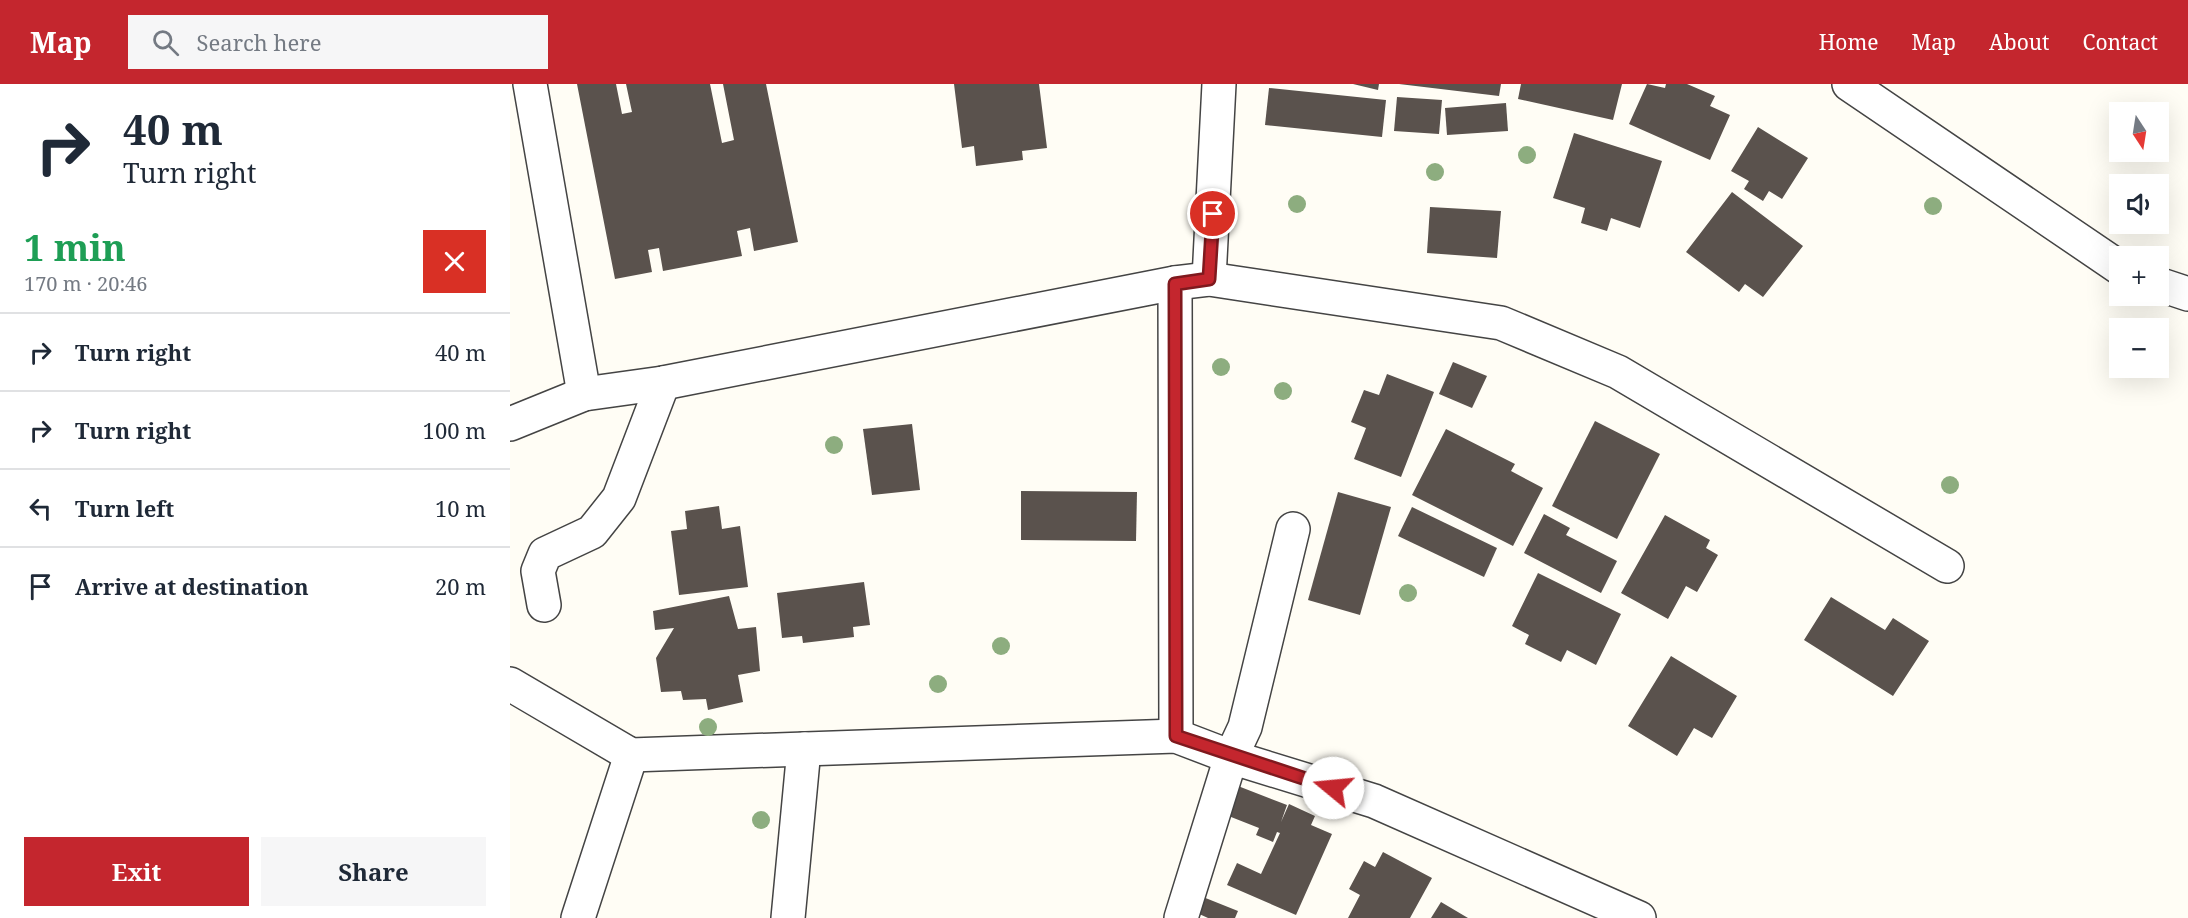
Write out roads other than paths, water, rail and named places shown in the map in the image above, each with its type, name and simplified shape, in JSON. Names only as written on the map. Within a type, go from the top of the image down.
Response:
[{"type":"street","points":[[530,84],[584,394]]},
{"type":"street","points":[[1209,279],[1220,84]]},
{"type":"street","points":[[1849,84],[2109,261]]},
{"type":"street","points":[[510,424],[584,394],[663,383],[1209,279],[1501,323],[1542,338],[1617,372],[1947,566]]},
{"type":"street","points":[[1175,284],[1176,736]]},
{"type":"street","points":[[2169,288],[2188,294]]},
{"type":"street","points":[[544,605],[538,571],[545,554],[592,532],[619,498],[663,383]]},
{"type":"street","points":[[1181,918],[1231,757],[1245,728],[1293,529]]},
{"type":"street","points":[[510,684],[631,755],[1176,736],[1231,757],[1374,801],[1639,918]]},
{"type":"street","points":[[788,918],[804,749]]},
{"type":"street","points":[[578,918],[631,755]]}]
